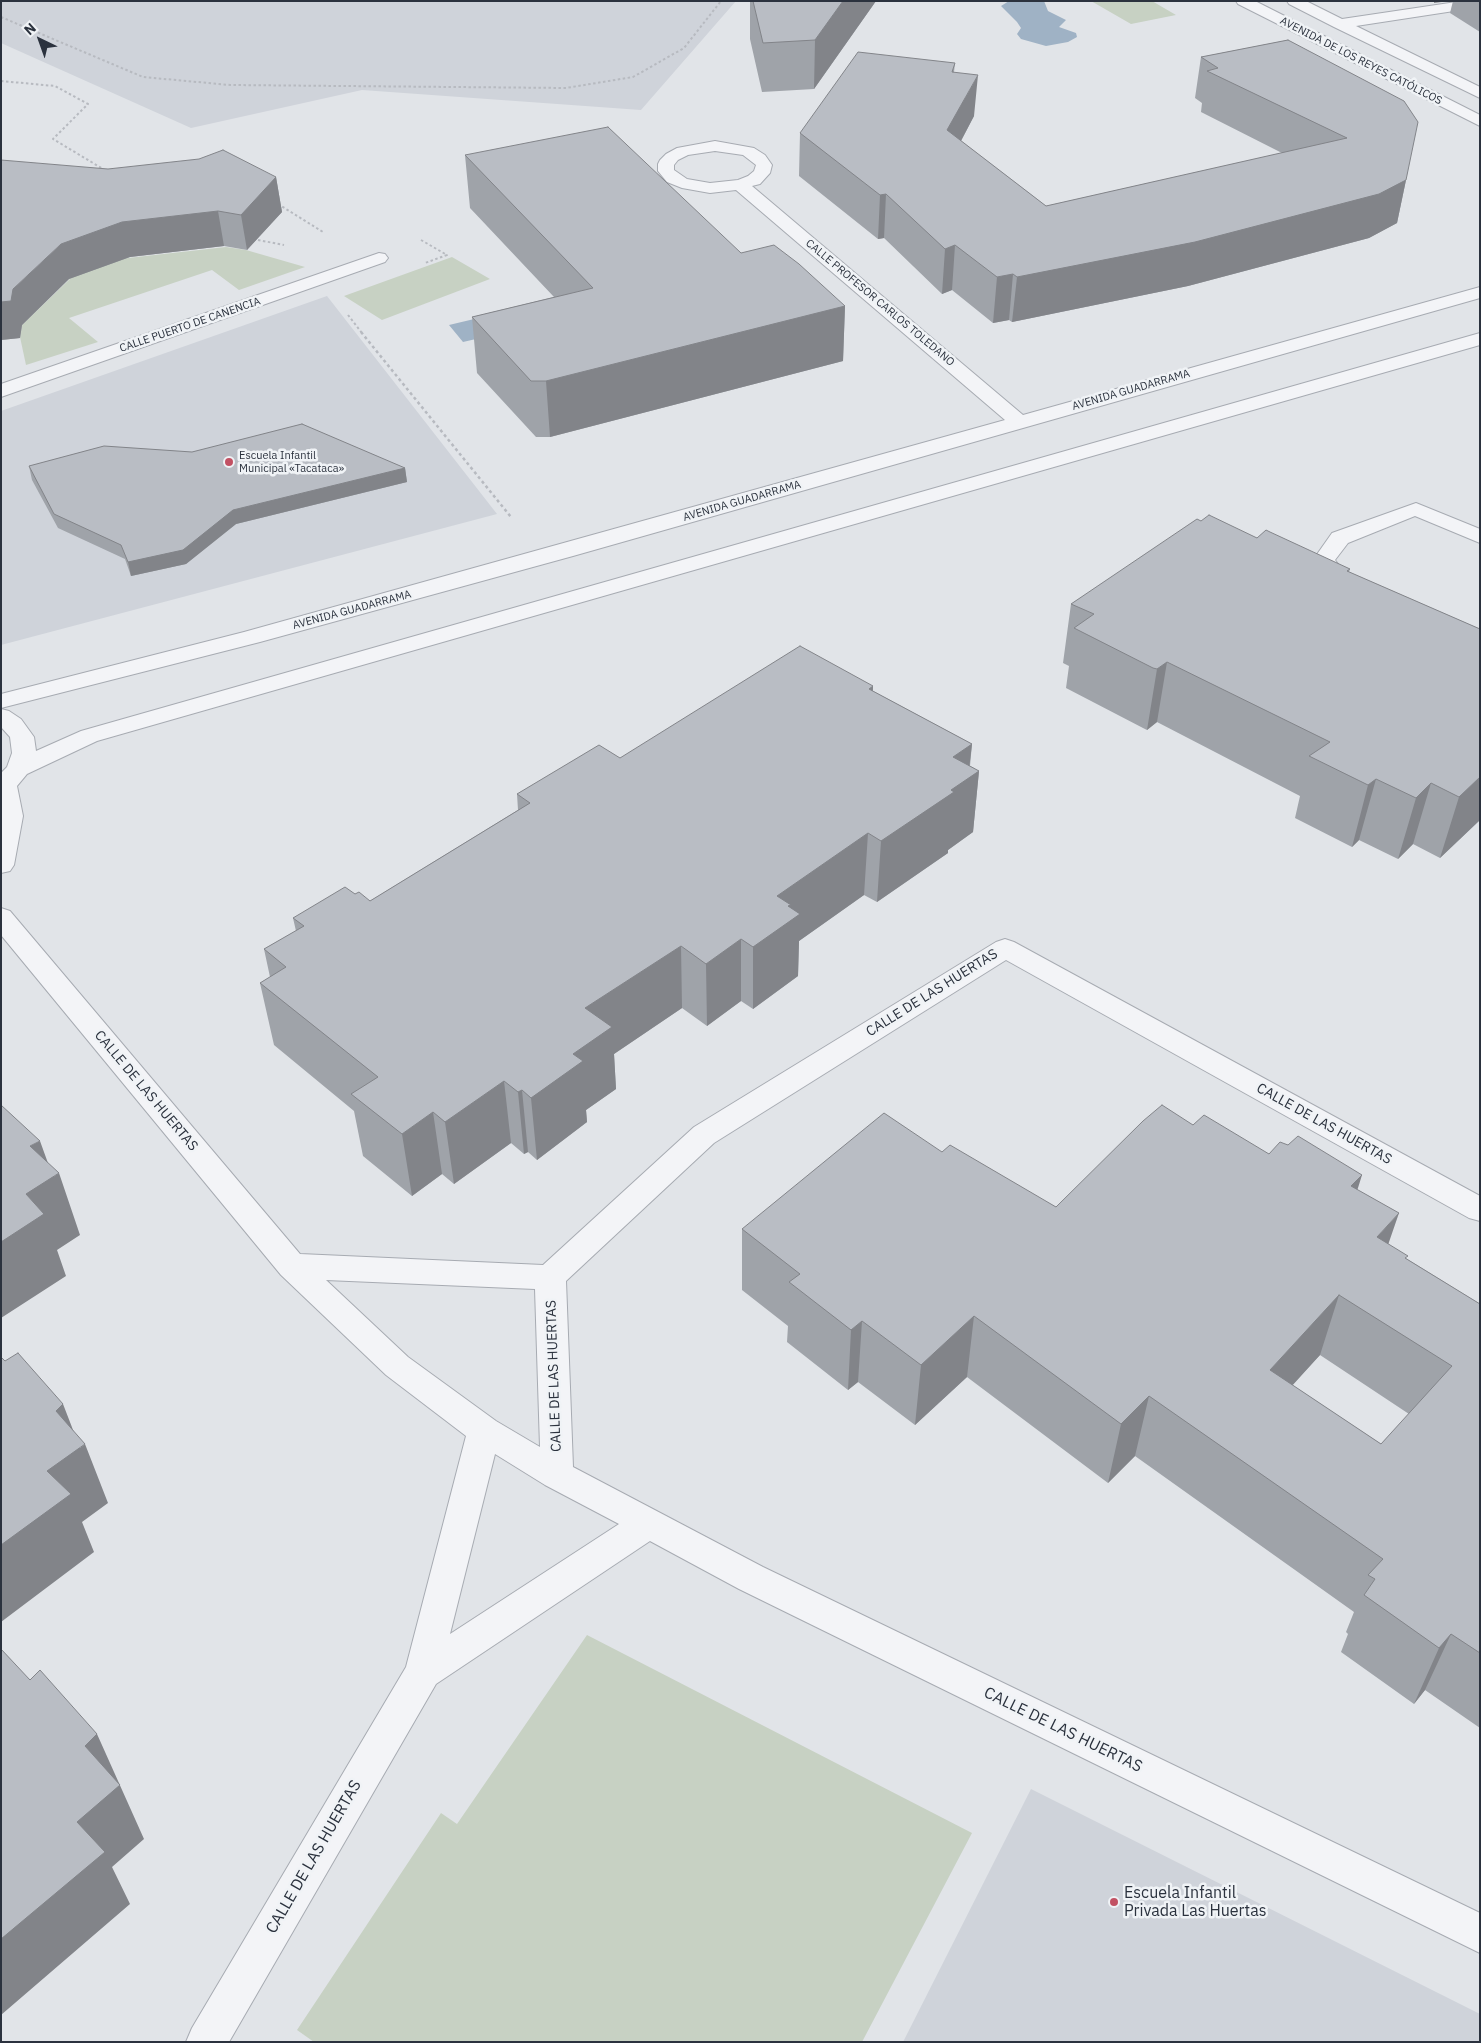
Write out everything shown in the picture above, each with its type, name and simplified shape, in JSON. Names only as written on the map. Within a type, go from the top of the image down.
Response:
[{"type":"street","name":"AVENIDA DE LOS REYES CATÓLICOS","points":[[1242,1],[1480,121]]},
{"type":"street","name":"AVENIDA DE LOS REYES CATÓLICOS","points":[[1294,1],[1480,93]]},
{"type":"street","points":[[1339,24],[1480,3]]},
{"type":"street","points":[[715,146],[748,152],[759,158],[764,165],[762,173],[754,180],[740,185],[710,188],[682,183],[672,178],[666,171],[666,164],[678,154],[698,148],[715,146]]},
{"type":"street","name":"CALLE PROFESOR CARLOS TOLEDANO","points":[[740,185],[1019,422]]},
{"type":"street","name":"CALLE PUERTO DE CANENCIA","points":[[1,391],[379,258]]},
{"type":"street","name":"AVENIDA GUADARRAMA","points":[[1,702],[565,551],[1480,292]]},
{"type":"street","points":[[8,782],[89,736],[1480,339]]},
{"type":"street","points":[[1362,595],[1344,587],[1324,560],[1340,538],[1416,509],[1480,537]]},
{"type":"street","points":[[1,716],[13,724],[22,737],[24,753],[8,782],[11,816],[1,865]]},
{"type":"street","name":"CALLE DE LAS HUERTAS","points":[[1,917],[292,1266],[397,1366],[484,1431],[556,1475],[751,1578],[1480,1934]]},
{"type":"street","name":"CALLE DE LAS HUERTAS","points":[[556,1475],[550,1277],[704,1135],[1005,948],[1480,1210]]},
{"type":"street","points":[[292,1266],[550,1277]]},
{"type":"street","name":"CALLE DE LAS HUERTAS","points":[[206,2042],[423,1672],[484,1431]]},
{"type":"street","name":"CALLE DE LAS HUERTAS","points":[[423,1672],[649,1523]]},
{"type":"path","points":[[1,17],[143,77],[230,85],[566,88],[633,77],[684,48],[721,1]]},
{"type":"path","points":[[1,81],[55,86],[88,104],[53,139],[110,174]]},
{"type":"path","points":[[274,202],[324,231],[318,236]]},
{"type":"path","points":[[416,239],[447,255],[420,264]]},
{"type":"path","points":[[258,240],[292,246]]},
{"type":"path","points":[[344,311],[512,517]]},
{"type":"shaded area","points":[[1,1],[736,1],[641,110],[362,90],[191,128],[1,43]]},
{"type":"shaded area","name":"Escuela Infantil Municipal «Tacataca»","points":[[327,296],[497,514],[1,645],[1,411]]},
{"type":"shaded area","name":"Escuela Infantil Privada Las Huertas","points":[[1031,1789],[1480,2014],[1480,2042],[903,2042]]},
{"type":"green space","points":[[1091,1],[1152,1],[1176,15],[1131,24]]},
{"type":"green space","points":[[226,247],[246,250],[305,267],[239,290],[212,270],[69,318],[98,342],[26,365],[20,337],[22,325],[74,275],[119,259]]},
{"type":"green space","points":[[452,257],[490,279],[382,320],[344,296]]},
{"type":"green space","points":[[587,1635],[972,1833],[862,2042],[314,2042],[297,2030],[441,1813],[457,1824]]},
{"type":"water","points":[[1009,1],[1044,1],[1048,11],[1066,20],[1059,27],[1076,33],[1077,37],[1068,42],[1046,46],[1021,39],[1017,34],[1021,28],[1001,6]]},
{"type":"water","points":[[529,306],[545,323],[463,342],[449,325]]},
{"type":"building","points":[[753,1],[843,1],[815,40],[763,43]]},
{"type":"building","points":[[1288,40],[1404,101],[1418,122],[1406,180],[1379,194],[1195,242],[1017,277],[1013,274],[997,277],[955,245],[945,249],[886,194],[880,195],[800,133],[858,52],[955,63],[952,72],[978,75],[947,130],[1046,206],[1347,138],[1207,71],[1218,68],[1201,57]]},
{"type":"building","points":[[608,127],[741,253],[774,245],[799,264],[845,306],[546,381],[531,381],[472,317],[593,288],[465,155]]},
{"type":"building","points":[[223,150],[276,177],[241,215],[218,211],[122,222],[61,244],[13,289],[11,301],[1,302],[1,160],[108,169],[199,159]]},
{"type":"building","points":[[302,424],[405,468],[233,510],[183,550],[128,562],[121,545],[54,514],[29,466],[104,446],[192,452]]},
{"type":"building","points":[[1209,515],[1257,538],[1266,530],[1350,569],[1347,571],[1480,629],[1480,777],[1459,797],[1431,783],[1416,798],[1376,779],[1368,785],[1309,756],[1330,742],[1167,662],[1157,669],[1153,668],[1074,628],[1094,614],[1071,604],[1197,519],[1201,521]]},
{"type":"building","points":[[800,646],[873,686],[869,689],[972,744],[953,757],[979,771],[951,790],[954,792],[881,841],[868,833],[777,896],[791,905],[788,906],[800,914],[753,947],[741,939],[706,964],[681,946],[585,1008],[612,1027],[573,1054],[583,1061],[531,1098],[522,1090],[518,1092],[504,1081],[445,1122],[433,1112],[402,1134],[351,1094],[378,1077],[260,983],[286,967],[264,949],[304,926],[293,918],[345,887],[355,894],[359,892],[370,901],[530,803],[517,794],[599,745],[620,758]]},
{"type":"building","points":[[1,1105],[40,1141],[30,1146],[59,1173],[26,1194],[44,1214],[1,1242]]},
{"type":"building","points":[[1162,1105],[1193,1125],[1204,1115],[1269,1154],[1280,1142],[1288,1145],[1298,1136],[1362,1175],[1351,1186],[1399,1213],[1377,1237],[1408,1256],[1405,1258],[1480,1304],[1480,1653],[1451,1634],[1439,1648],[1364,1595],[1375,1579],[1368,1575],[1383,1559],[1149,1396],[1121,1424],[974,1316],[921,1365],[862,1321],[851,1330],[789,1282],[800,1274],[742,1229],[884,1113],[942,1152],[950,1145],[1056,1207],[1143,1121]],"holes":[[[1339,1295],[1452,1366],[1381,1444],[1270,1370]]]},
{"type":"building","points":[[18,1353],[63,1404],[56,1411],[85,1444],[47,1471],[71,1494],[1,1545],[1,1357],[5,1361]]},
{"type":"building","points":[[1,1649],[30,1680],[40,1670],[97,1734],[85,1746],[120,1785],[77,1822],[105,1852],[1,1939]]},
{"type":"place","name":"Escuela Infantil Municipal «Tacataca»","points":[[229,462]]},
{"type":"place","name":"Escuela Infantil Privada Las Huertas","points":[[1114,1902]]}]
